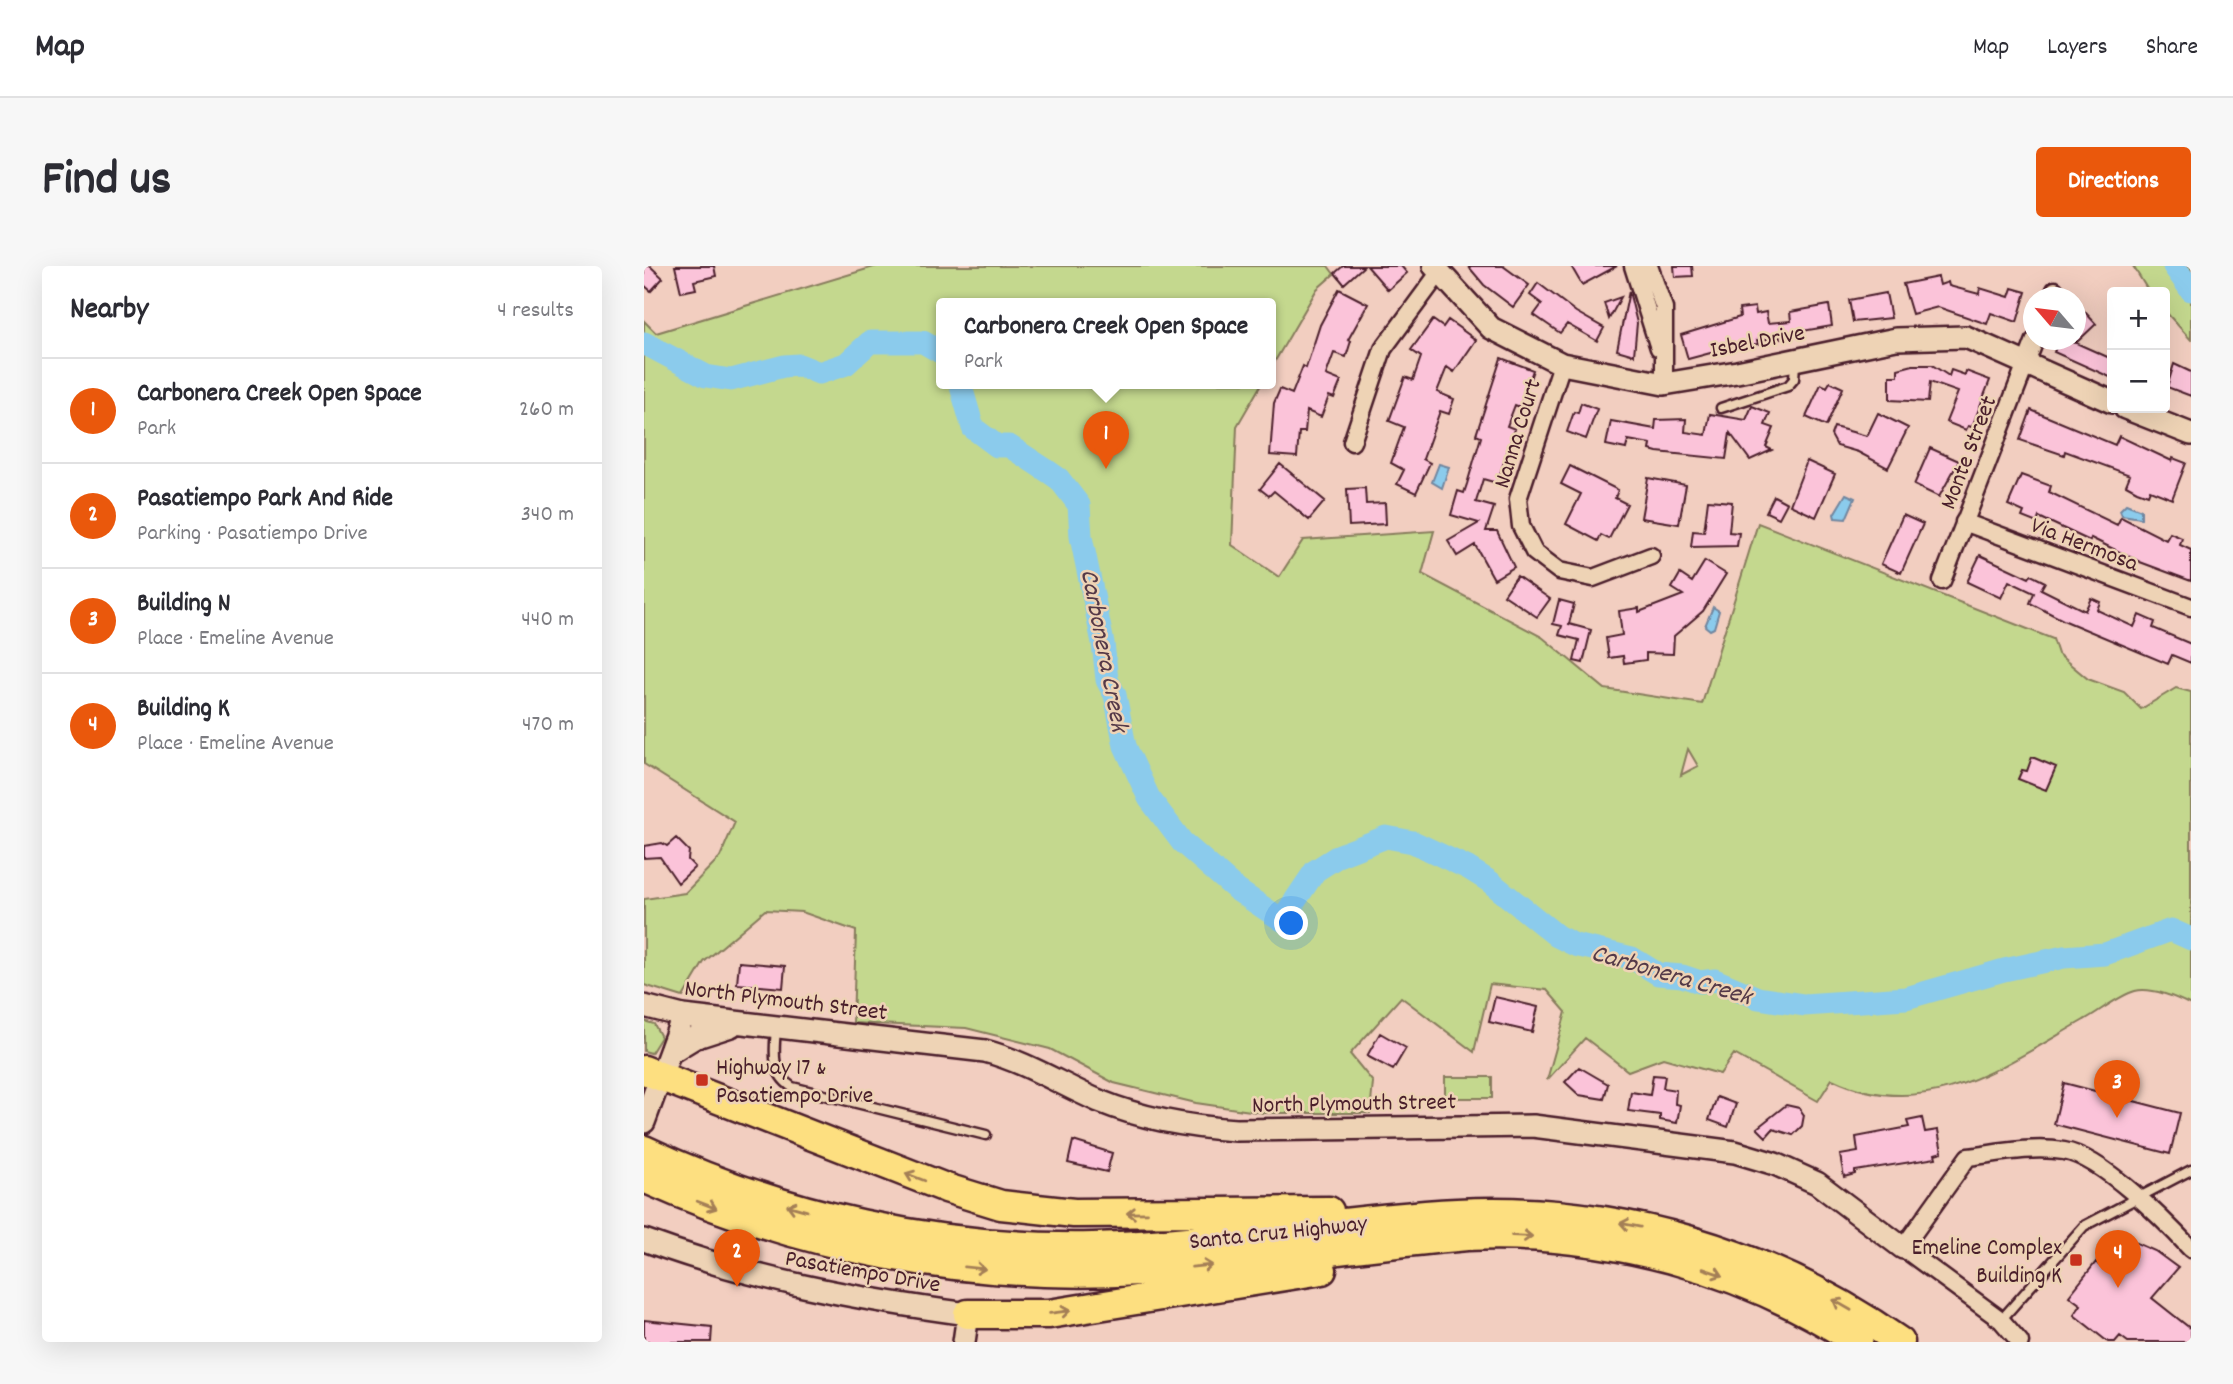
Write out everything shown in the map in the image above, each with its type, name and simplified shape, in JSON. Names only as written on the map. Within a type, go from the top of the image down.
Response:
[{"type":"highway","points":[[659,1067],[964,1195],[1021,1209],[1093,1214],[1305,1210],[1401,1218]]},
{"type":"highway","name":"Santa Cruz Highway","points":[[644,1150],[725,1184],[807,1211],[891,1230],[975,1242],[1061,1247],[1119,1246],[1468,1213],[1542,1214],[1655,1230],[1736,1255],[1790,1277],[1839,1303],[1900,1342]]},
{"type":"highway","name":"Santa Cruz Highway","points":[[644,1178],[722,1211],[821,1241],[914,1260],[996,1270],[1074,1273],[1149,1270],[1467,1236],[1549,1237],[1656,1254],[1758,1289],[1858,1342]]},
{"type":"highway","points":[[968,1314],[1032,1315],[1129,1302],[1362,1263],[1467,1236]]},
{"type":"street","points":[[1633,266],[1662,360]]},
{"type":"street","points":[[1649,266],[1664,308],[1664,384]]},
{"type":"street","points":[[1352,442],[1383,349],[1437,270]]},
{"type":"street","name":"Isbel Drive","points":[[1437,270],[1491,328],[1562,364],[1664,384],[1896,339],[1966,337],[2107,400]]},
{"type":"street","name":"Monte Street","points":[[1942,581],[2031,350]]},
{"type":"street","name":"Nanna Court","points":[[1562,364],[1518,499],[1521,526],[1534,552],[1559,571],[1593,578],[1651,556]]},
{"type":"street","points":[[2138,413],[2191,434]]},
{"type":"street","name":"Via Hermosa","points":[[1964,522],[2191,607]]},
{"type":"street","name":"North Plymouth Street","points":[[644,1006],[683,1016],[985,1051],[1032,1067],[1120,1109],[1189,1126],[1236,1130],[1533,1126],[1735,1152],[1775,1164],[1817,1183],[2001,1320],[2020,1342]]},
{"type":"street","points":[[647,1115],[659,1067],[683,1016]]},
{"type":"street","points":[[659,1067],[707,1033],[747,1024]]},
{"type":"street","points":[[1903,1248],[1968,1157],[2017,1150],[2066,1151],[2105,1171],[2136,1196],[2191,1249]]},
{"type":"street","name":"Pasatiempo Drive","points":[[644,1240],[717,1266],[776,1282],[968,1314],[964,1342]]},
{"type":"lane","points":[[1721,408],[1788,386],[1794,379],[1796,360]]},
{"type":"lane","points":[[776,1026],[773,1060],[785,1083],[792,1087],[986,1135]]},
{"type":"lane","points":[[2001,1320],[2084,1226],[2136,1196],[2191,1170]]},
{"type":"green space","points":[[877,266],[1328,266],[1334,274],[1317,289],[1276,359],[1276,298],[936,298],[936,389],[1259,389],[1237,426],[1232,545],[1279,577],[1303,540],[1434,531],[1422,574],[1542,637],[1605,689],[1702,704],[1758,523],[2053,639],[2058,654],[2088,679],[2124,692],[2141,709],[2176,688],[2191,692],[2191,1005],[2156,992],[2135,991],[2115,1000],[2024,1055],[1963,1084],[1932,1092],[1900,1095],[1866,1091],[1832,1079],[1818,1101],[1734,1054],[1720,1074],[1663,1058],[1628,1071],[1585,1038],[1547,1080],[1566,1012],[1547,990],[1490,984],[1474,1052],[1401,997],[1350,1054],[1373,1082],[1370,1113],[1264,1113],[1196,1103],[1114,1083],[1050,1049],[966,1028],[853,1023],[856,931],[802,912],[765,910],[704,962],[683,997],[644,985],[644,899],[685,893],[720,857],[735,822],[644,764],[644,321],[656,333]],"holes":[[[1688,749],[1698,766],[1681,775]]]},
{"type":"green space","points":[[2133,266],[2191,266],[2191,340],[2170,317],[2170,287],[2146,287]]},
{"type":"green space","points":[[644,1021],[654,1024],[661,1037],[651,1053],[644,1051]]},
{"type":"green space","points":[[1445,1077],[1492,1077],[1492,1098],[1445,1098]]},
{"type":"water","points":[[1439,464],[1449,467],[1442,488],[1432,482]]},
{"type":"water","points":[[1846,494],[1855,498],[1846,519],[1835,518],[1834,514]]},
{"type":"water","points":[[2126,504],[2141,510],[2141,518],[2122,515],[2120,510]]},
{"type":"water","points":[[1713,607],[1719,611],[1714,628],[1710,630],[1705,626]]},
{"type":"building","points":[[644,266],[650,266],[663,278],[651,291],[644,285]]},
{"type":"building","points":[[675,266],[714,266],[716,276],[694,281],[696,289],[681,292]]},
{"type":"building","points":[[1343,266],[1364,266],[1344,284],[1335,273]]},
{"type":"building","points":[[1367,266],[1401,266],[1407,273],[1388,290]]},
{"type":"building","points":[[1468,266],[1503,266],[1529,285],[1513,307],[1484,285]]},
{"type":"building","points":[[1571,266],[1617,266],[1582,285]]},
{"type":"building","points":[[1674,266],[1692,266],[1693,276],[1675,277]]},
{"type":"building","points":[[1938,277],[1940,285],[1948,282],[1949,286],[1979,294],[1980,288],[2009,297],[2012,288],[2023,291],[2023,302],[2017,322],[1991,313],[1987,324],[1938,307],[1912,314],[1903,284]]},
{"type":"building","points":[[1538,283],[1576,312],[1604,328],[1597,341],[1567,324],[1560,333],[1534,315],[1542,304],[1530,295]]},
{"type":"building","points":[[1339,289],[1368,304],[1348,340],[1351,341],[1346,357],[1334,353],[1326,375],[1341,381],[1334,398],[1329,396],[1321,417],[1307,411],[1305,432],[1299,432],[1297,457],[1270,455],[1274,403],[1280,389],[1292,394],[1303,366],[1306,368],[1320,325]]},
{"type":"building","points":[[1629,291],[1637,323],[1634,355],[1617,350]]},
{"type":"building","points":[[1886,293],[1891,318],[1853,322],[1849,300]]},
{"type":"building","points":[[1621,297],[1609,319],[1604,303]]},
{"type":"building","points":[[1829,305],[1832,326],[1779,335],[1780,338],[1757,340],[1758,344],[1733,347],[1688,359],[1681,335],[1740,317],[1739,309],[1755,307],[1756,314],[1766,312],[1768,323],[1791,321],[1790,312]]},
{"type":"building","points":[[2086,313],[2096,324],[2086,334]]},
{"type":"building","points":[[1433,320],[1443,327],[1448,320],[1476,340],[1454,372],[1447,367],[1437,392],[1454,399],[1449,414],[1440,411],[1423,459],[1430,463],[1416,493],[1397,484],[1404,470],[1391,463],[1404,427],[1389,421],[1405,377],[1413,380],[1421,357],[1411,350]]},
{"type":"building","points":[[2086,347],[2107,357],[2107,376],[2054,352],[2086,350]]},
{"type":"building","points":[[1501,358],[1533,370],[1520,407],[1515,405],[1507,426],[1515,429],[1497,483],[1483,479],[1476,502],[1494,507],[1486,531],[1497,531],[1514,567],[1494,579],[1475,545],[1457,556],[1448,541],[1479,523],[1451,515],[1458,491],[1464,493],[1467,484],[1481,437],[1476,435]]},
{"type":"building","points":[[2174,364],[2191,372],[2191,396],[2170,388]]},
{"type":"building","points":[[1913,365],[1932,365],[1949,376],[1951,370],[1965,375],[1966,371],[1990,380],[1972,427],[1968,426],[1966,430],[1946,422],[1958,392],[1930,382],[1928,402],[1890,400],[1890,376],[1898,376],[1898,369]]},
{"type":"building","points":[[1830,382],[1843,388],[1826,426],[1806,417],[1821,384],[1827,387]]},
{"type":"building","points":[[1581,403],[1597,409],[1586,439],[1567,432],[1574,412],[1578,413]]},
{"type":"building","points":[[1752,406],[1770,413],[1765,425],[1774,428],[1766,447],[1772,450],[1750,460],[1730,433],[1726,459],[1657,452],[1650,450],[1651,444],[1628,440],[1626,449],[1606,445],[1611,421],[1655,429],[1656,420],[1686,419],[1685,432],[1706,435],[1710,414],[1746,420]]},
{"type":"building","points":[[2031,410],[2115,445],[2119,436],[2172,461],[2173,458],[2186,463],[2172,499],[2150,490],[2148,495],[2126,485],[2130,475],[2065,451],[2064,455],[2020,440]]},
{"type":"building","points":[[1878,413],[1908,428],[1888,468],[1858,452],[1837,446],[1831,435],[1834,427],[1867,436]]},
{"type":"building","points":[[1930,448],[1959,461],[1939,497],[1914,485]]},
{"type":"building","points":[[1807,461],[1835,474],[1816,517],[1790,505]]},
{"type":"building","points":[[1280,464],[1325,501],[1309,520],[1274,491],[1269,496],[1260,489]]},
{"type":"building","points":[[1570,466],[1618,490],[1615,498],[1627,504],[1609,539],[1601,535],[1598,541],[1566,524],[1581,494],[1561,484]]},
{"type":"building","points":[[2021,475],[2051,486],[2049,492],[2117,525],[2121,517],[2166,540],[2170,533],[2182,538],[2180,545],[2191,550],[2191,581],[2140,562],[2091,538],[2090,541],[2039,517],[2037,523],[2022,517],[2024,512],[2008,505]]},
{"type":"building","points":[[1648,478],[1686,485],[1679,524],[1641,518]]},
{"type":"building","points":[[1365,488],[1366,504],[1385,503],[1386,524],[1349,526],[1347,489]]},
{"type":"building","points":[[1774,496],[1787,503],[1779,518],[1766,512]]},
{"type":"building","points":[[1708,500],[1732,502],[1729,532],[1739,533],[1737,546],[1691,547],[1693,531],[1704,532]]},
{"type":"building","points":[[1903,515],[1923,524],[1901,573],[1881,564]]},
{"type":"building","points":[[1980,555],[2029,578],[2031,575],[2045,582],[2041,589],[2085,611],[2091,598],[2100,602],[2097,610],[2134,627],[2139,615],[2155,622],[2153,628],[2191,644],[2191,663],[2172,655],[2168,664],[2063,620],[2030,603],[2034,593],[2009,581],[2001,598],[1967,582]]},
{"type":"building","points":[[1705,561],[1726,574],[1703,611],[1674,636],[1673,654],[1646,653],[1646,660],[1624,663],[1623,656],[1609,658],[1606,638],[1622,635],[1619,611],[1639,608],[1639,612],[1683,595],[1672,588],[1680,574],[1692,582]]},
{"type":"building","points":[[1517,576],[1550,599],[1537,617],[1504,595]]},
{"type":"building","points":[[1559,600],[1574,604],[1569,624],[1591,630],[1583,663],[1574,661],[1579,640],[1559,635],[1562,626],[1553,624]]},
{"type":"building","points":[[2032,757],[2056,767],[2046,790],[2018,779],[2022,770],[2027,771]]},
{"type":"building","points":[[676,838],[689,851],[688,860],[695,867],[678,883],[660,857],[644,858],[644,846],[662,843],[667,846]]},
{"type":"building","points":[[739,962],[785,966],[783,988],[737,984]]},
{"type":"building","points":[[1495,997],[1538,1007],[1532,1032],[1489,1022]]},
{"type":"building","points":[[1380,1033],[1406,1048],[1393,1070],[1367,1056]]},
{"type":"building","points":[[1579,1067],[1608,1084],[1604,1099],[1579,1095],[1565,1082]]},
{"type":"building","points":[[1653,1075],[1665,1076],[1663,1088],[1676,1090],[1675,1104],[1680,1105],[1677,1123],[1660,1120],[1660,1115],[1628,1111],[1631,1092],[1650,1095]]},
{"type":"building","points":[[2064,1083],[2180,1113],[2170,1154],[2054,1124]]},
{"type":"building","points":[[1717,1097],[1736,1104],[1728,1127],[1709,1120]]},
{"type":"building","points":[[1786,1105],[1799,1108],[1804,1115],[1802,1126],[1793,1135],[1773,1129],[1766,1137],[1757,1128]]},
{"type":"building","points":[[1922,1118],[1925,1132],[1938,1130],[1942,1152],[1935,1154],[1936,1158],[1855,1171],[1855,1174],[1844,1177],[1840,1155],[1858,1152],[1856,1137],[1909,1127],[1907,1121]]},
{"type":"building","points":[[1073,1141],[1112,1153],[1107,1172],[1068,1163]]},
{"type":"building","points":[[2132,1241],[2155,1251],[2178,1268],[2152,1298],[2191,1329],[2191,1342],[2128,1342],[2120,1336],[2115,1342],[2108,1342],[2074,1315],[2081,1305],[2069,1296],[2096,1262],[2099,1265],[2104,1260],[2113,1268]]},
{"type":"building","points":[[644,1320],[712,1327],[711,1342],[644,1342]]},
{"type":"waterway","points":[[2174,266],[2191,290]]},
{"type":"waterway","name":"Carbonera Creek","points":[[644,343],[706,376],[731,380],[784,366],[799,365],[819,373],[846,364],[870,342],[923,342],[936,350]]},
{"type":"waterway","name":"Carbonera Creek","points":[[962,389],[973,428],[997,446],[1009,446],[1059,479],[1079,505],[1081,537],[1103,643],[1107,680],[1115,695],[1125,746],[1149,798],[1182,842],[1237,890],[1282,920],[1315,871],[1340,855],[1386,837],[1413,842],[1468,868],[1489,881],[1557,936],[1575,945],[1632,958],[1658,974],[1682,976],[1700,982],[1715,980],[1758,998],[1804,1005],[1906,998],[2004,970],[2064,957],[2105,954],[2171,930],[2191,939]]},
{"type":"place","name":"Carbonera Creek Open Space","points":[[1106,469]]},
{"type":"place","name":"Highway 17 & Pasatiempo Drive","points":[[702,1080]]},
{"type":"place","name":"Building N","points":[[2117,1118]]},
{"type":"place","name":"Emeline Complex Building K","points":[[2076,1260]]},
{"type":"place","name":"Pasatiempo Park And Ride","points":[[737,1287]]},
{"type":"place","name":"Building K","points":[[2118,1288]]}]
